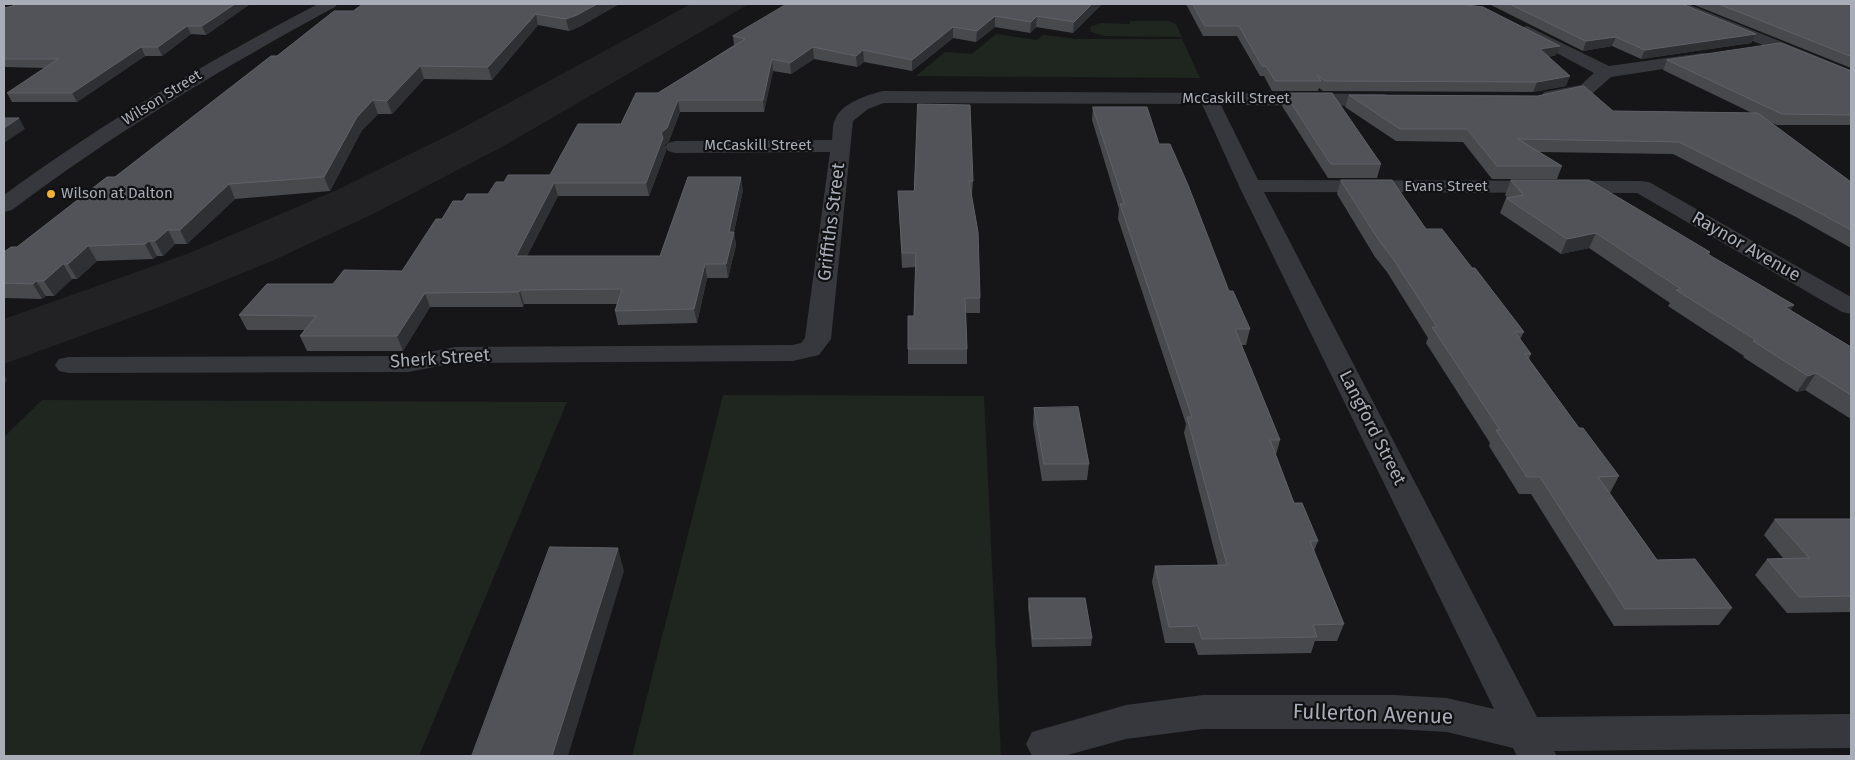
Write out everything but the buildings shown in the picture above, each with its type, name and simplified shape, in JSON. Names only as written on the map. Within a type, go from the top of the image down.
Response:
[{"type":"street","name":"Wilson Street","points":[[4,206],[47,172],[163,97],[228,58],[329,4]]},
{"type":"street","points":[[1675,4],[1851,76]]},
{"type":"street","points":[[1512,22],[1606,72]]},
{"type":"street","points":[[1740,52],[1778,46]]},
{"type":"street","points":[[1534,100],[1587,89],[1606,72],[1721,55]]},
{"type":"street","name":"McCaskill Street","points":[[865,103],[883,97],[1406,100]]},
{"type":"street","name":"Langford Street","points":[[1209,99],[1250,186],[1531,745]]},
{"type":"street","name":"Griffiths Street","points":[[810,349],[818,339],[844,120],[853,110],[865,103]]},
{"type":"street","name":"McCaskill Street","points":[[675,146],[840,146]]},
{"type":"street","name":"Evans Street","points":[[1250,186],[1641,188]]},
{"type":"street","name":"Raynor Avenue","points":[[1641,188],[1851,307]]},
{"type":"street","name":"Sherk Street","points":[[69,365],[408,364],[455,355],[793,353],[810,349]]},
{"type":"street","name":"Fullerton Avenue","points":[[1046,744],[1126,722],[1203,712],[1394,712],[1447,715],[1531,745],[1851,731]]},
{"type":"shaded area","points":[[691,4],[749,4],[500,148],[373,214],[272,261],[157,308],[4,364],[4,319],[187,254],[337,190],[455,132]]},
{"type":"shaded area","points":[[1130,21],[1168,21],[1176,24],[1182,37],[1104,36],[1091,32],[1090,27],[1101,23],[1130,24]]},
{"type":"shaded area","points":[[996,34],[1037,40],[1043,35],[1076,39],[1182,39],[1200,78],[916,76],[945,52],[972,54]]},
{"type":"shaded area","points":[[723,395],[984,396],[1001,756],[632,756]]},
{"type":"shaded area","points":[[42,400],[567,402],[419,756],[4,756],[4,437]]},
{"type":"place","name":"Wilson at Dalton","points":[[51,194]]}]
